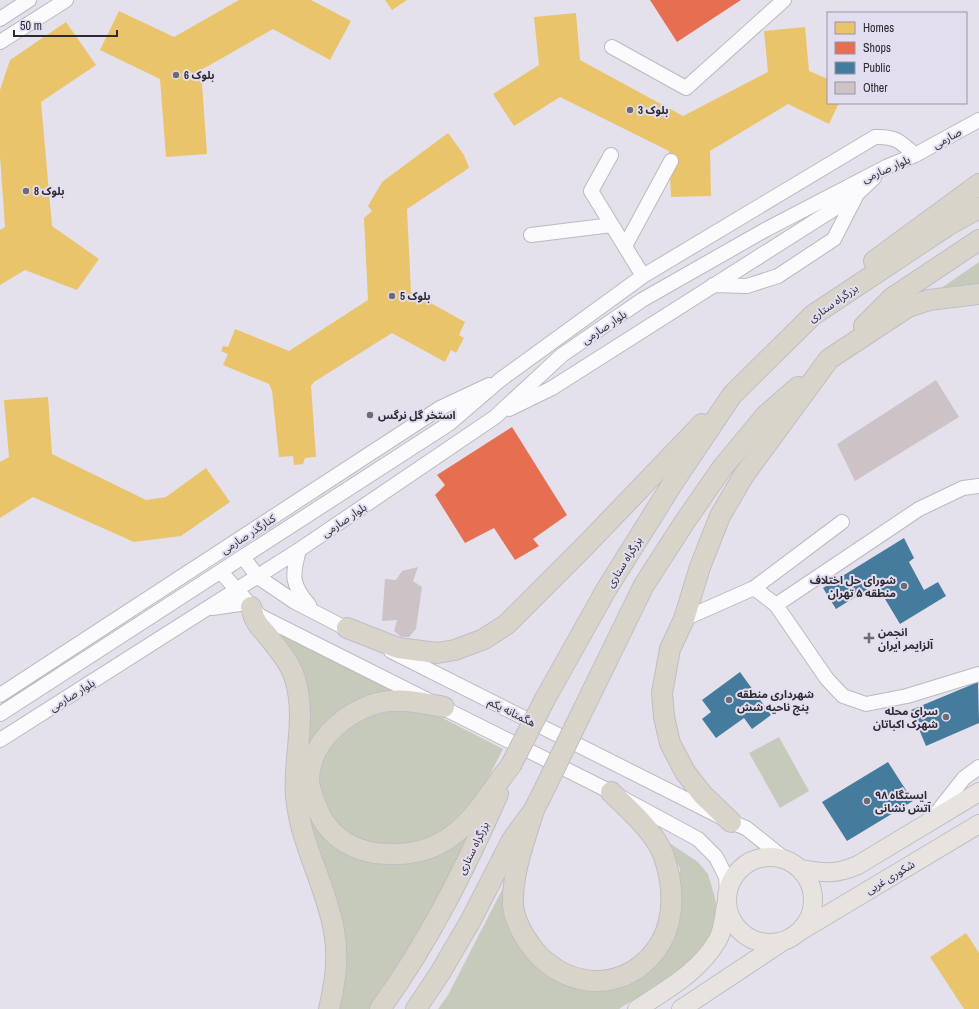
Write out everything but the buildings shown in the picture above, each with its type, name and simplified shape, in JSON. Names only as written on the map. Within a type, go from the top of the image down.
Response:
[{"type":"highway","points":[[813,315],[845,282],[979,184]]},
{"type":"highway","name":"بزرگراه ستاری","points":[[380,1009],[410,965],[474,848],[511,765],[545,699],[610,584],[671,486],[732,395],[813,315],[947,226],[979,208]]},
{"type":"highway","points":[[610,792],[634,815],[656,841],[663,854],[670,880],[672,899],[668,923],[661,942],[648,959],[628,974],[608,980],[584,981],[561,972],[540,957],[522,935],[513,905],[515,882],[523,844],[534,810],[644,585],[717,474],[766,415],[829,359],[892,298],[979,240]]},
{"type":"highway","points":[[731,822],[702,794],[685,772],[670,743],[664,718],[662,693],[670,649],[684,619],[700,567],[720,516],[744,475],[829,359],[908,307],[929,300],[979,294]]},
{"type":"highway","points":[[347,628],[398,648],[438,653],[455,650],[484,639],[507,624],[678,448],[732,395]]},
{"type":"highway","points":[[249,605],[256,622],[283,654],[294,676],[300,696],[296,796],[306,846],[326,901],[334,931],[336,955],[335,980],[329,1009]]},
{"type":"highway","points":[[444,707],[405,701],[390,701],[372,704],[356,711],[340,723],[329,734],[317,754],[309,779],[312,795],[319,813],[328,829],[338,839],[351,846],[386,854],[404,854],[422,851],[438,845],[466,824],[511,765]]},
{"type":"highway","points":[[416,1009],[440,973],[471,920],[512,840],[534,810]]},
{"type":"main road","points":[[637,1009],[700,965],[718,940],[733,877],[743,866],[756,858],[771,856],[826,874],[842,872],[858,865],[979,792]]},
{"type":"main road","name":"شکوری غربی","points":[[801,930],[979,824]]},
{"type":"main road","points":[[681,1009],[801,930],[810,916],[813,899],[810,883],[793,864]]},
{"type":"main road","points":[[727,898],[733,923],[746,937],[765,943],[784,941]]},
{"type":"street","points":[[0,19],[29,0]]},
{"type":"street","points":[[0,42],[66,0]]},
{"type":"street","points":[[612,47],[686,88],[784,0]]},
{"type":"street","name":"صارمی","points":[[915,156],[979,120]]},
{"type":"street","name":"بلوار صارمی","points":[[0,714],[450,423],[500,380],[643,276],[875,136],[889,136],[899,140],[915,156],[886,167],[765,230],[642,300],[562,355],[495,417],[258,577],[0,740]]},
{"type":"street","points":[[610,155],[591,191],[643,276]]},
{"type":"street","points":[[625,246],[671,161]]},
{"type":"street","points":[[495,417],[552,388],[856,195],[886,167]]},
{"type":"street","points":[[713,285],[747,286],[778,276],[834,239],[856,195]]},
{"type":"street","points":[[532,235],[612,225]]},
{"type":"street","name":"کنارگذر صارمی","points":[[0,695],[440,408],[500,380]]},
{"type":"street","points":[[776,605],[919,509],[963,488],[979,486]]},
{"type":"street","points":[[684,619],[754,588],[842,522]]},
{"type":"street","points":[[299,550],[293,573],[295,586],[299,594],[315,612]]},
{"type":"street","name":"هگمتانه یکم","points":[[243,558],[258,577],[295,602],[731,822],[746,828],[793,864]]},
{"type":"street","points":[[221,572],[260,616],[444,707],[698,839],[716,857],[726,877],[727,898]]},
{"type":"street","points":[[754,588],[776,605],[827,679],[843,696],[866,704],[907,696],[979,674]]},
{"type":"street","points":[[208,609],[249,605]]},
{"type":"street","points":[[931,820],[964,778],[979,767]]},
{"type":"green space","points":[[979,262],[979,287],[937,291]]},
{"type":"green space","points":[[269,628],[357,673],[419,698],[382,695],[309,754],[305,721]]},
{"type":"green space","points":[[375,710],[429,711],[503,749],[475,804],[447,831],[410,846],[359,843],[328,818],[320,800],[318,766],[340,729]]},
{"type":"green space","points":[[779,737],[809,791],[780,808],[749,753]]},
{"type":"green space","points":[[303,792],[312,815],[381,860],[475,822],[411,953],[370,1009],[334,1009],[337,993]]},
{"type":"green space","points":[[668,842],[698,862],[708,874],[715,898],[718,917],[708,940],[688,964],[619,1009],[438,1009],[448,995],[503,888],[504,913],[540,967],[633,976],[680,905],[680,869]]},
{"type":"place","name":"بلوک 6","points":[[176,75]]},
{"type":"place","name":"بلوک 3","points":[[630,110]]},
{"type":"place","name":"بلوک 8","points":[[26,191]]},
{"type":"place","name":"بلوک 5","points":[[392,296]]},
{"type":"place","name":"استخر گل نرگس","points":[[370,415]]},
{"type":"place","name":"شورای حل اختلاف منطقه ۵ تهران","points":[[904,586]]},
{"type":"place","name":"انجمن آلزایمر ایران","points":[[869,638]]},
{"type":"place","name":"شهرداری منطقه پنج ناحیه شش","points":[[729,700]]},
{"type":"place","name":"سرای محله شهرک اکباتان","points":[[946,717]]},
{"type":"place","name":"ایستگاه ۹۸ آتش نشانی","points":[[867,801]]}]
